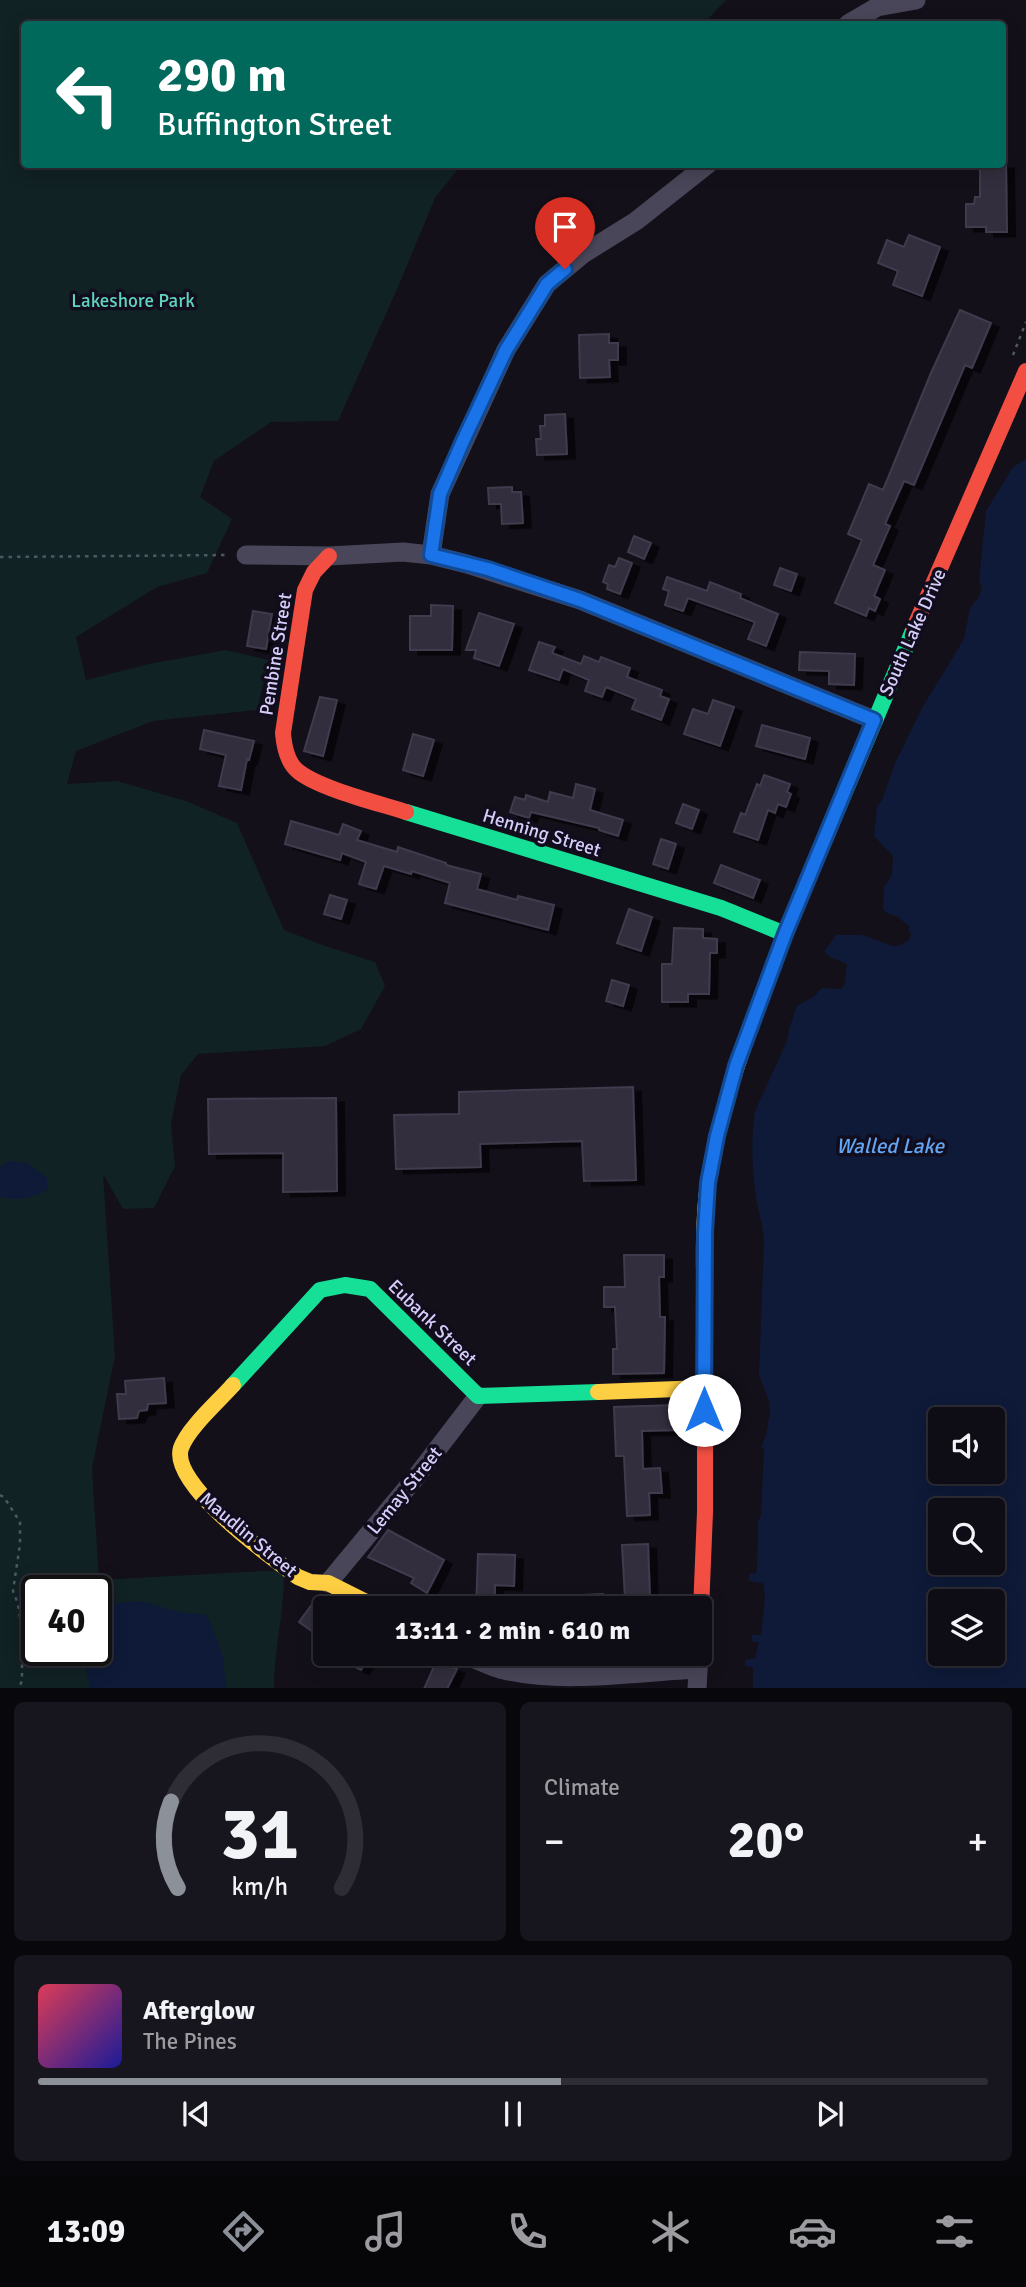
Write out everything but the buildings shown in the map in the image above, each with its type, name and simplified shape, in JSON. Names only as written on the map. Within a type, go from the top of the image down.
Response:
[{"type":"street","points":[[853,21],[877,7],[916,0]]},
{"type":"street","points":[[431,555],[440,494],[506,350],[547,284],[583,254],[636,221],[703,168]]},
{"type":"street","name":"South Lake Drive","points":[[702,1596],[705,1511],[705,1232],[712,1160],[736,1066],[785,934],[874,720],[1026,372]]},
{"type":"street","points":[[246,555],[431,555],[488,569],[580,600],[874,720]]},
{"type":"street","name":"Pembine Street","points":[[293,763],[284,748],[283,733],[305,590],[314,572],[328,556]]},
{"type":"street","name":"Henning Street","points":[[293,763],[297,771],[320,783],[457,829],[721,908],[785,934]]},
{"type":"street","name":"Eubank Street","points":[[180,1454],[192,1431],[320,1290],[333,1284],[350,1284],[370,1289],[478,1396]]},
{"type":"street","points":[[478,1396],[704,1388]]},
{"type":"street","name":"Lemay Street","points":[[328,1583],[416,1477],[478,1396]]},
{"type":"street","name":"Maudlin Street","points":[[180,1454],[182,1466],[195,1488],[223,1517],[298,1577],[310,1582],[328,1583],[354,1596]]},
{"type":"street","points":[[493,1666],[540,1676],[565,1676],[654,1666]]},
{"type":"street","points":[[697,1688],[699,1666]]},
{"type":"path","points":[[0,557],[246,555]]},
{"type":"path","points":[[0,1496],[4,1497],[20,1522],[20,1544],[13,1591],[22,1631],[22,1681],[18,1688]]},
{"type":"green space","name":"Lakeshore Park","points":[[0,0],[726,0],[706,21],[21,21],[21,168],[459,168],[435,198],[338,421],[271,422],[214,461],[200,497],[232,519],[207,573],[157,587],[76,637],[86,680],[149,664],[226,650],[269,660],[257,710],[153,721],[76,751],[67,784],[117,781],[186,801],[237,823],[284,930],[375,962],[385,986],[361,1029],[325,1046],[198,1054],[181,1075],[171,1124],[175,1166],[154,1208],[123,1209],[103,1174],[115,1356],[92,1468],[99,1575],[21,1575],[21,1666],[112,1666],[112,1579],[284,1570],[274,1688],[0,1688]]},
{"type":"water","name":"Walled Lake","points":[[1026,459],[1026,1688],[753,1688],[753,1667],[745,1666],[745,1660],[755,1658],[759,1642],[752,1641],[752,1635],[761,1635],[765,1598],[763,1583],[749,1581],[749,1574],[756,1573],[757,1567],[764,1448],[761,1447],[766,1436],[770,1411],[759,1375],[764,1241],[753,1171],[755,1111],[787,1041],[797,1006],[822,988],[841,989],[844,986],[847,964],[824,952],[836,935],[862,935],[893,946],[909,940],[910,927],[883,909],[884,887],[892,875],[893,856],[874,836],[877,807],[922,708],[964,639],[970,608],[979,597],[982,586],[979,581],[986,511],[1013,467]]},
{"type":"water","points":[[9,1161],[28,1163],[47,1178],[48,1189],[25,1198],[0,1197],[0,1167]]},
{"type":"water","points":[[141,1601],[179,1612],[207,1615],[223,1656],[226,1688],[90,1688],[85,1666],[112,1666],[112,1604]]},
{"type":"traffic: fast","points":[[751,1026],[785,934],[914,628]]},
{"type":"traffic: fast","points":[[406,812],[721,908],[785,934]]},
{"type":"traffic: fast","points":[[233,1385],[320,1290],[345,1285],[370,1289],[478,1396],[598,1392]]},
{"type":"traffic: slow","points":[[705,1340],[704,1241],[708,1183],[725,1104],[751,1026]]},
{"type":"traffic: slow","points":[[233,1385],[197,1424],[181,1448],[182,1463],[191,1481],[225,1519],[298,1577],[310,1582],[328,1583],[354,1596]]},
{"type":"traffic: slow","points":[[598,1392],[704,1388]]},
{"type":"traffic: jam","points":[[914,628],[1026,371]]},
{"type":"traffic: jam","points":[[329,556],[314,572],[305,590],[283,733],[287,754],[295,768],[309,778],[335,790],[406,812]]},
{"type":"traffic: jam","points":[[702,1596],[705,1512],[705,1340]]},
{"type":"route","points":[[565,269],[547,284],[506,350],[463,441],[440,494],[431,555],[488,569],[580,600],[874,720],[785,934],[736,1066],[717,1136],[708,1183],[705,1232],[704,1410]]}]
